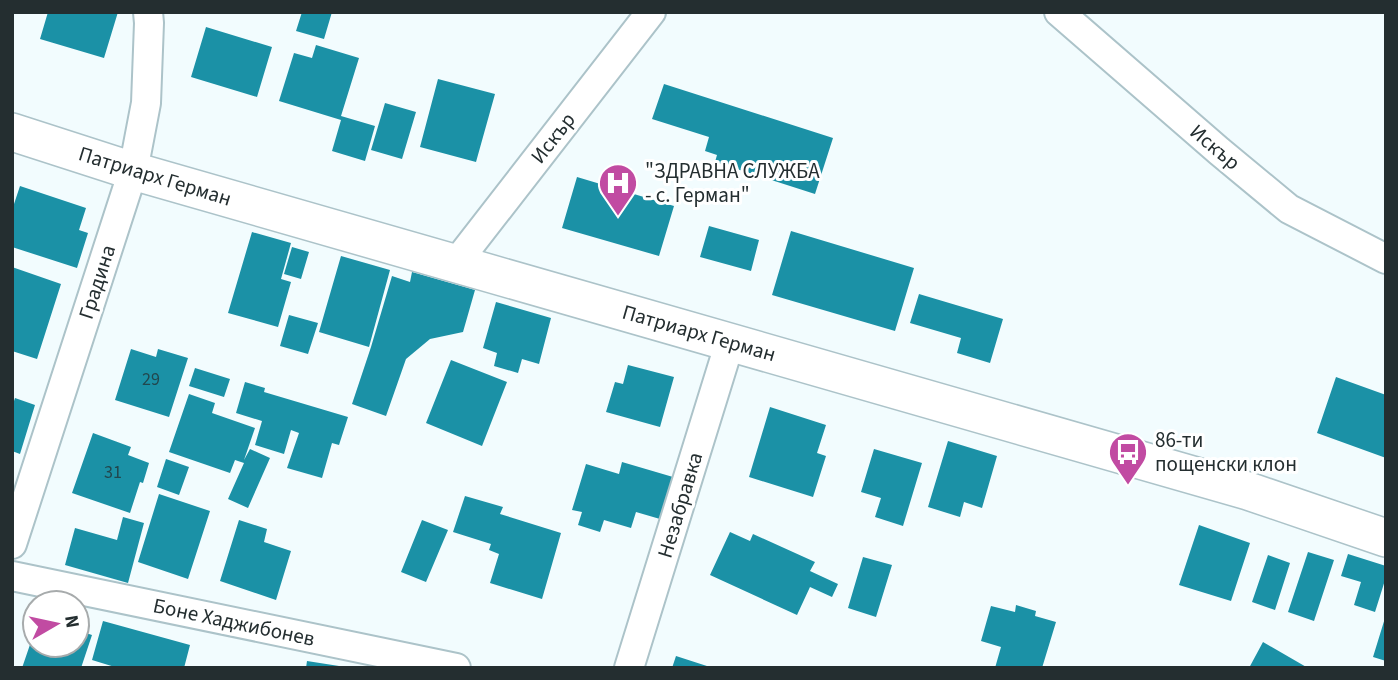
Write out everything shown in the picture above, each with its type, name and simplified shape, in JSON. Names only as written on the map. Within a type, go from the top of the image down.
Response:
[{"type":"street","name":"Градина","points":[[12,544],[134,170],[146,103],[148,12]]},
{"type":"street","name":"Искър","points":[[456,263],[651,12]]},
{"type":"street","name":"Искър","points":[[1059,12],[1289,209],[1386,259]]},
{"type":"street","name":"Патриарх Герман","points":[[12,132],[134,170],[1248,491],[1386,538]]},
{"type":"street","name":"Незабравка","points":[[629,668],[730,342]]},
{"type":"street","name":"Боне Хаджибонев","points":[[12,576],[456,668]]},
{"type":"building","points":[[48,12],[118,12],[104,58],[40,39]]},
{"type":"building","points":[[302,12],[332,12],[324,39],[296,31]]},
{"type":"building","points":[[206,27],[272,47],[257,97],[191,77]]},
{"type":"building","points":[[316,45],[359,58],[341,116],[375,126],[365,161],[332,151],[341,120],[279,101],[294,53],[312,58]]},
{"type":"building","points":[[438,79],[495,94],[476,162],[420,147]]},
{"type":"building","points":[[664,84],[833,138],[815,194],[715,162],[717,155],[705,151],[709,137],[652,119]]},
{"type":"building","points":[[385,103],[416,112],[402,159],[371,150]]},
{"type":"building","name":"\"ЗДРАВНА СЛУЖБА - с. Герман\"","points":[[577,177],[674,206],[659,256],[562,228]]},
{"type":"building","points":[[20,186],[86,208],[79,230],[88,233],[77,268],[12,247],[12,210]]},
{"type":"building","points":[[709,226],[759,240],[751,271],[700,257]]},
{"type":"building","points":[[791,231],[914,268],[895,331],[772,295]]},
{"type":"building","points":[[252,232],[291,243],[281,279],[291,282],[278,327],[228,313]]},
{"type":"building","points":[[292,247],[309,252],[301,279],[284,274]]},
{"type":"building","points":[[341,256],[390,270],[369,347],[319,332]]},
{"type":"building","points":[[12,267],[61,284],[37,359],[12,351]]},
{"type":"building","points":[[412,272],[475,290],[463,332],[430,339],[406,359],[386,416],[352,404],[392,276],[410,282]]},
{"type":"building","points":[[919,294],[1003,319],[990,363],[957,353],[961,338],[910,323]]},
{"type":"building","points":[[496,302],[551,318],[539,364],[522,359],[518,373],[494,366],[497,353],[483,348]]},
{"type":"building","points":[[289,315],[318,323],[308,354],[280,346]]},
{"type":"building","points":[[131,349],[156,357],[158,349],[188,358],[169,417],[115,400]]},
{"type":"building","points":[[451,360],[507,382],[482,446],[426,423]]},
{"type":"building","points":[[628,365],[674,377],[660,427],[606,412],[615,382],[623,384]]},
{"type":"building","points":[[195,368],[230,379],[224,397],[189,386]]},
{"type":"building","points":[[1336,377],[1386,395],[1386,458],[1317,433]]},
{"type":"building","points":[[245,382],[265,388],[264,392],[348,417],[339,445],[332,443],[322,478],[287,468],[299,433],[291,430],[284,454],[255,445],[262,421],[236,413]]},
{"type":"building","points":[[189,394],[215,403],[212,413],[255,428],[244,460],[250,449],[270,458],[248,508],[228,499],[244,463],[235,460],[230,473],[169,452]]},
{"type":"building","points":[[15,398],[35,405],[20,454],[12,451],[12,407]]},
{"type":"building","points":[[770,407],[826,425],[817,453],[826,456],[813,497],[749,477]]},
{"type":"building","points":[[93,433],[131,447],[128,455],[149,463],[130,513],[72,493]]},
{"type":"building","points":[[948,441],[997,456],[982,508],[964,502],[960,517],[928,507]]},
{"type":"building","points":[[874,449],[922,463],[903,526],[875,517],[881,498],[861,492]]},
{"type":"building","points":[[166,459],[189,467],[179,495],[157,487]]},
{"type":"building","points":[[622,462],[673,477],[660,519],[636,512],[631,528],[604,520],[600,532],[578,525],[582,512],[572,510],[586,464],[619,474]]},
{"type":"building","points":[[159,494],[210,511],[188,579],[138,562]]},
{"type":"building","points":[[465,496],[503,507],[500,514],[561,533],[542,599],[490,583],[499,554],[489,550],[491,544],[453,532]]},
{"type":"building","points":[[123,517],[144,523],[128,583],[65,565],[75,528],[117,540]]},
{"type":"building","points":[[239,520],[267,529],[264,542],[291,551],[276,600],[220,581]]},
{"type":"building","points":[[422,520],[448,530],[426,582],[401,572]]},
{"type":"building","points":[[1199,525],[1250,543],[1231,601],[1179,585]]},
{"type":"building","points":[[730,532],[750,541],[753,534],[815,562],[810,571],[838,584],[832,597],[810,587],[797,615],[710,575]]},
{"type":"building","points":[[1308,552],[1334,560],[1314,621],[1288,612]]},
{"type":"building","points":[[1348,554],[1386,566],[1386,577],[1375,612],[1354,605],[1361,582],[1341,576]]},
{"type":"building","points":[[1268,555],[1290,563],[1275,610],[1252,602]]},
{"type":"building","points":[[863,557],[892,565],[876,617],[848,608]]},
{"type":"building","points":[[1016,605],[1036,611],[1035,616],[1056,622],[1042,668],[995,668],[1001,647],[981,641],[991,606],[1015,612]]},
{"type":"building","points":[[1386,618],[1386,661],[1373,657]]},
{"type":"building","points":[[103,621],[190,645],[184,668],[118,668],[92,660]]},
{"type":"building","points":[[1263,642],[1308,668],[1249,668]]},
{"type":"building","points":[[676,656],[710,667],[710,668],[672,668]]},
{"type":"building","points":[[25,659],[84,659],[81,668],[22,668]]},
{"type":"building","points":[[307,661],[339,666],[339,668],[306,668]]},
{"type":"place","name":"\"ЗДРАВНА СЛУЖБА - с. Герман\"","points":[[618,217]]},
{"type":"place","name":"86-ти пощенски клон","points":[[1128,486]]}]
